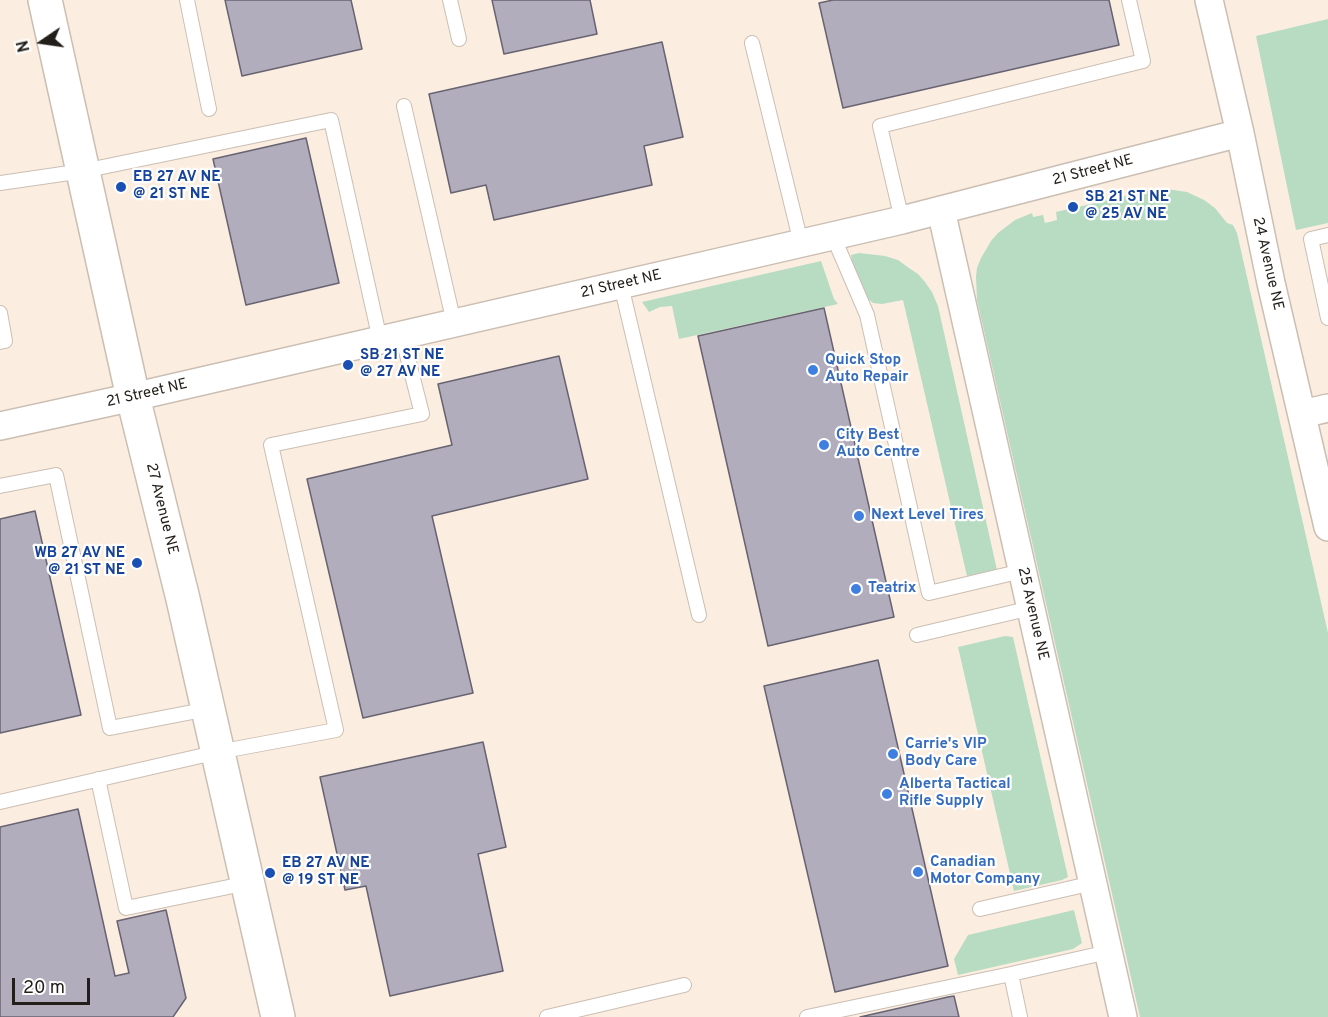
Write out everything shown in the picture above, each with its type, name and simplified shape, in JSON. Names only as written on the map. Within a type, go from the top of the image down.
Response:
[{"type":"street","name":"27 Avenue NE","points":[[45,0],[134,397],[278,1017]]},
{"type":"street","name":"24 Avenue NE","points":[[1209,0],[1240,133],[1257,221],[1315,411],[1328,527]]},
{"type":"street","name":"21 Street NE","points":[[0,426],[902,220],[1240,133]]},
{"type":"street","name":"25 Avenue NE","points":[[941,210],[1123,1017]]},
{"type":"lane","points":[[187,0],[209,109]]},
{"type":"lane","points":[[450,0],[459,39]]},
{"type":"lane","points":[[902,220],[880,126],[1143,61],[1129,0]]},
{"type":"lane","points":[[752,43],[801,243]]},
{"type":"lane","points":[[404,106],[454,323]]},
{"type":"lane","points":[[0,183],[83,171],[331,120],[391,338],[422,414],[272,445],[336,730],[218,752],[0,802]]},
{"type":"lane","points":[[1328,235],[1311,239],[1328,318]]},
{"type":"lane","points":[[833,236],[867,315],[929,593],[1022,571]]},
{"type":"lane","points":[[621,285],[699,615]]},
{"type":"lane","points":[[0,313],[5,340],[0,342]]},
{"type":"lane","points":[[0,486],[56,475],[110,728],[208,709]]},
{"type":"lane","points":[[917,635],[1031,608]]},
{"type":"lane","points":[[98,779],[126,908],[248,884]]},
{"type":"lane","points":[[980,909],[1093,883]]},
{"type":"lane","points":[[807,1017],[1108,952]]},
{"type":"lane","points":[[1011,974],[1020,1017]]},
{"type":"lane","points":[[547,1017],[684,985]]},
{"type":"green space","points":[[1328,19],[1328,223],[1296,230],[1256,36]]},
{"type":"green space","points":[[1167,189],[1187,192],[1204,200],[1215,208],[1227,223],[1233,225],[1237,233],[1328,633],[1328,1017],[1140,1017],[977,300],[976,277],[981,258],[998,233],[1015,220],[1032,213],[1033,217],[1043,215],[1045,223],[1057,220],[1056,212],[1152,190]]},
{"type":"green space","points":[[859,253],[898,260],[918,274],[932,292],[938,306],[997,570],[967,576],[903,300],[882,304],[873,303],[865,296],[855,278],[851,255]]},
{"type":"green space","points":[[821,261],[834,299],[838,304],[679,339],[672,306],[660,307],[649,312],[642,302]]},
{"type":"green space","points":[[1005,636],[1013,637],[1068,877],[1014,891],[958,647]]},
{"type":"green space","points":[[1074,910],[1082,943],[1073,949],[958,975],[954,959],[968,935]]},
{"type":"building","points":[[225,0],[351,0],[362,49],[242,76]]},
{"type":"building","points":[[492,0],[590,0],[597,34],[504,54]]},
{"type":"building","points":[[833,0],[1109,0],[1119,45],[843,108],[819,3]]},
{"type":"building","points":[[662,42],[683,137],[644,146],[652,185],[494,220],[486,185],[451,193],[429,94]]},
{"type":"building","points":[[306,138],[339,283],[246,305],[213,159]]},
{"type":"building","points":[[824,308],[894,617],[768,646],[698,336]]},
{"type":"building","points":[[559,356],[588,479],[432,516],[473,693],[363,718],[307,479],[452,445],[438,384]]},
{"type":"building","points":[[35,511],[81,715],[0,733],[0,519]]},
{"type":"building","points":[[878,660],[948,966],[835,992],[764,686]]},
{"type":"building","points":[[483,742],[506,847],[478,854],[503,971],[390,996],[366,886],[345,890],[320,777]]},
{"type":"building","points":[[78,809],[115,976],[129,973],[117,921],[166,910],[186,998],[173,1017],[0,1017],[0,827]]},
{"type":"building","points":[[954,996],[959,1017],[860,1017],[948,997]]},
{"type":"place","name":"EB 27 AV NE @ 21 ST NE","points":[[121,187]]},
{"type":"place","name":"SB 21 ST NE @ 25 AV NE","points":[[1073,207]]},
{"type":"place","name":"SB 21 ST NE @ 27 AV NE","points":[[348,365]]},
{"type":"place","name":"Quick Stop Auto Repair","points":[[813,370]]},
{"type":"place","name":"City Best Auto Centre","points":[[824,445]]},
{"type":"place","name":"Next Level Tires","points":[[859,516]]},
{"type":"place","name":"WB 27 AV NE @ 21 ST NE","points":[[137,563]]},
{"type":"place","name":"Teatrix","points":[[856,589]]},
{"type":"place","name":"Carrie's VIP Body Care","points":[[893,754]]},
{"type":"place","name":"Alberta Tactical Rifle Supply","points":[[887,794]]},
{"type":"place","name":"Canadian Motor Company","points":[[918,872]]},
{"type":"place","name":"EB 27 AV NE @ 19 ST NE","points":[[270,873]]}]
